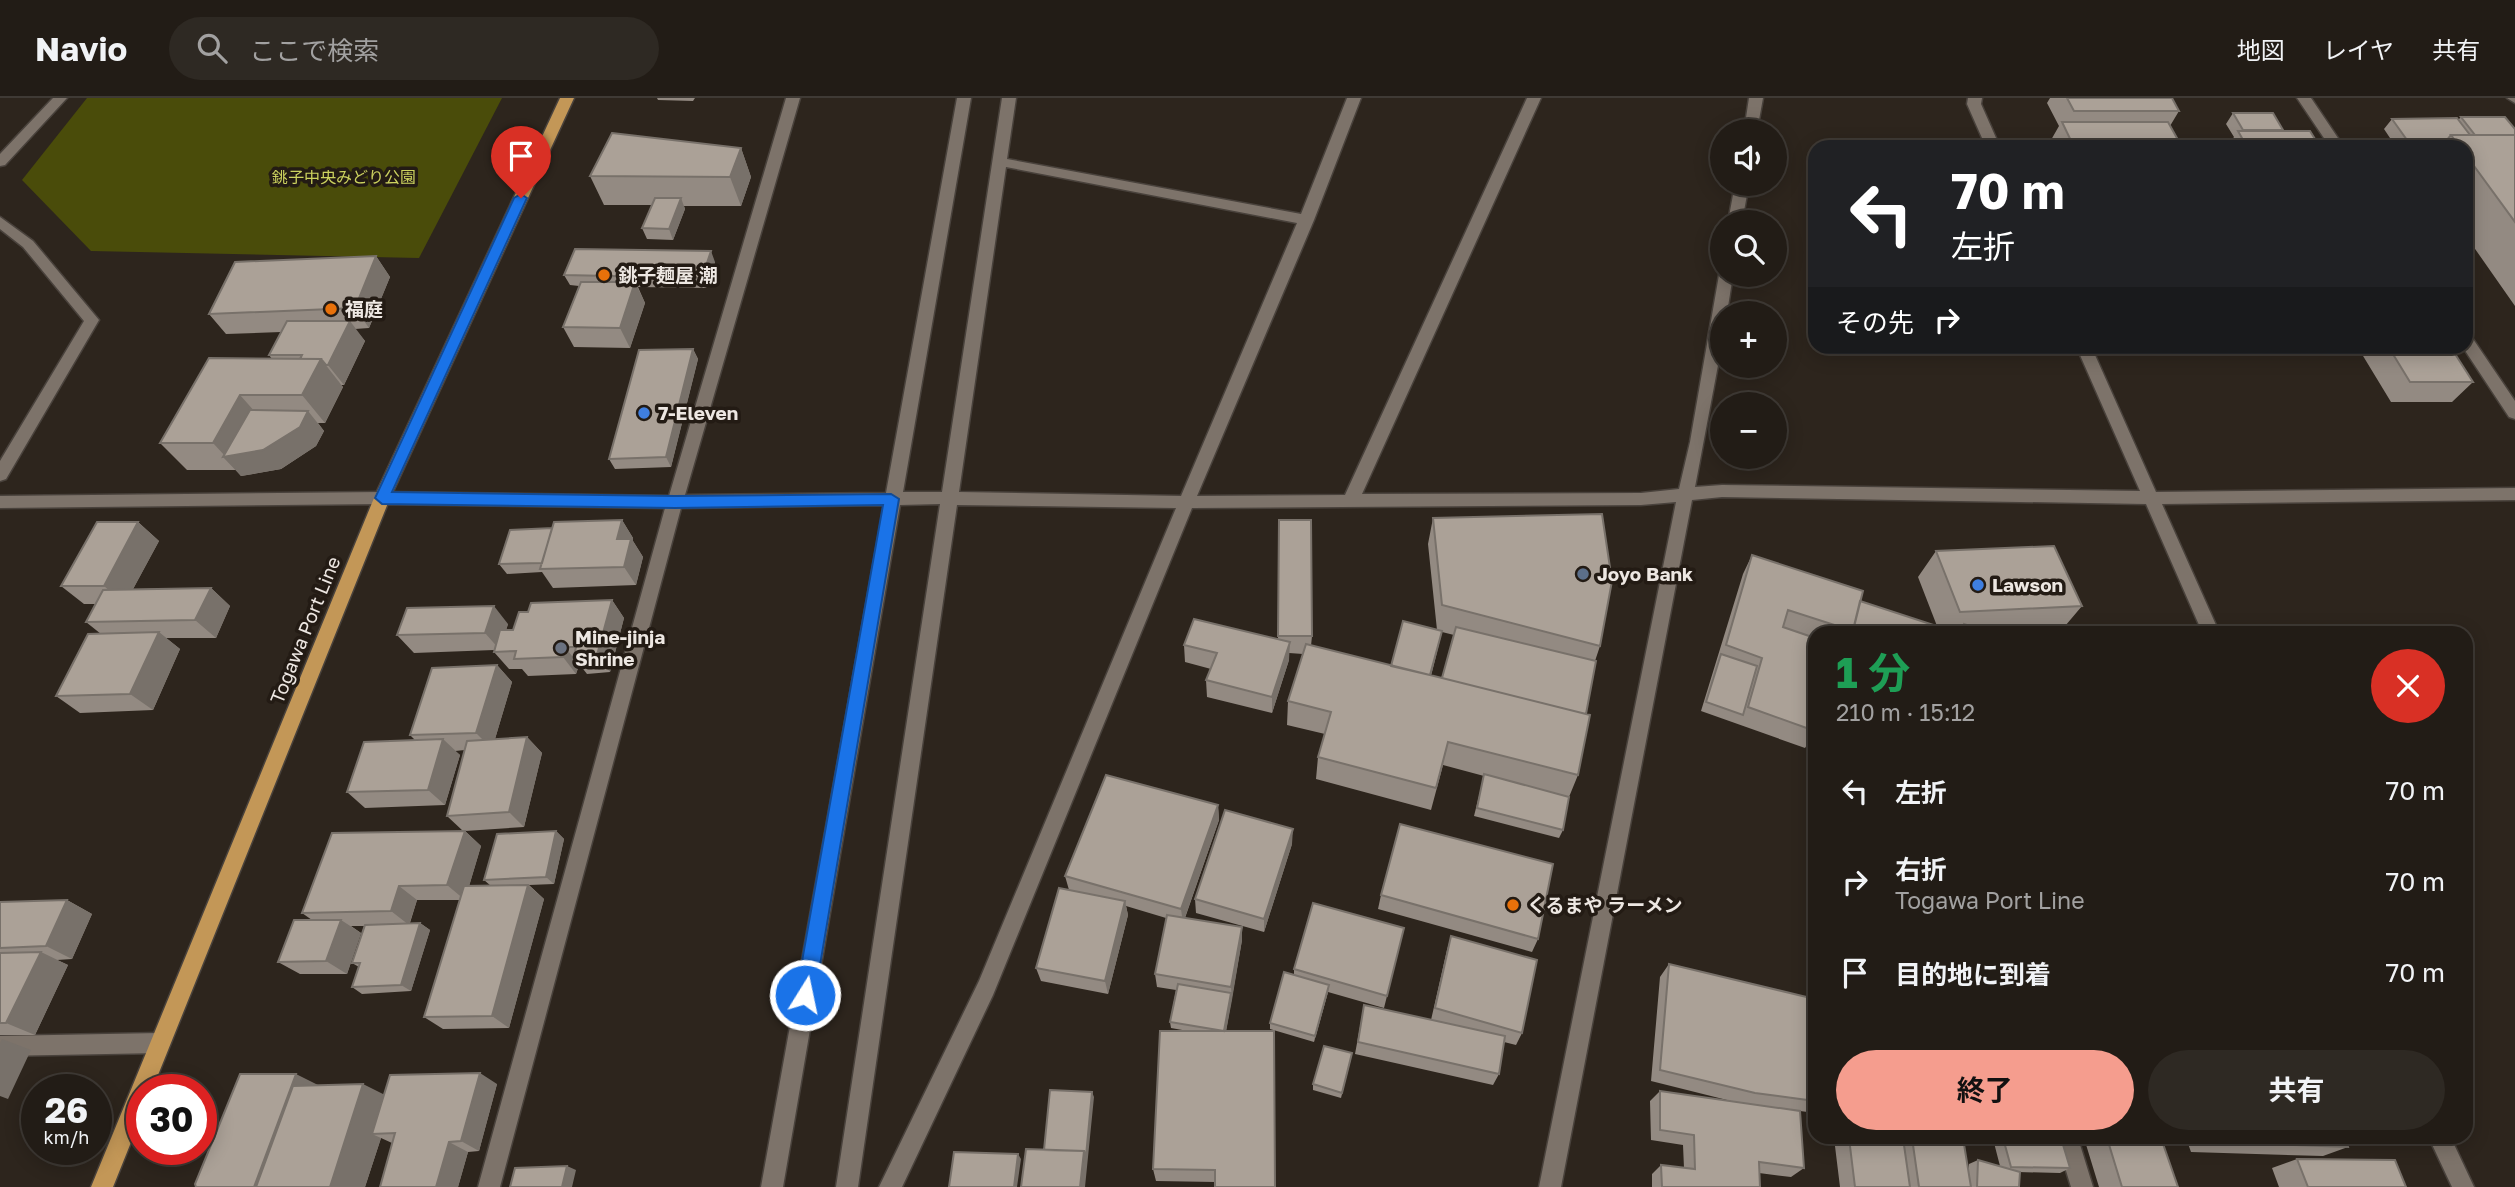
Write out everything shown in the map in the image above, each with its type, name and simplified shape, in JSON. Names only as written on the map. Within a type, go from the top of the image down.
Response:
[{"type":"main road","name":"Togawa Port Line","points":[[102,1187],[382,498],[567,98]]},
{"type":"street","points":[[0,162],[60,98]]},
{"type":"street","points":[[489,1187],[675,502],[793,98]]},
{"type":"street","points":[[772,1187],[891,499],[964,98]]},
{"type":"street","points":[[847,1187],[947,498],[1009,98]]},
{"type":"street","points":[[890,1187],[982,998],[1185,502],[1307,220],[1354,98]]},
{"type":"street","points":[[1351,500],[1534,98]]},
{"type":"street","points":[[1753,119],[1756,98]]},
{"type":"street","points":[[1975,98],[1974,104],[1990,140]]},
{"type":"street","points":[[2304,98],[2332,140]]},
{"type":"street","points":[[1000,162],[1307,220]]},
{"type":"street","points":[[0,222],[28,244],[92,320],[0,475]]},
{"type":"street","points":[[1550,1187],[1685,495],[1698,442],[1724,287]]},
{"type":"street","points":[[2473,351],[2515,414]]},
{"type":"street","points":[[2087,354],[2208,626]]},
{"type":"street","points":[[0,502],[382,498],[675,502],[947,498],[1185,502],[1641,499],[1722,491],[2151,498],[2515,494]]},
{"type":"street","points":[[0,1046],[160,1044]]},
{"type":"street","points":[[2069,1144],[2082,1187]]},
{"type":"street","points":[[2443,1144],[2463,1187]]},
{"type":"green space","name":"銚子中央みどり公園","points":[[87,98],[502,98],[419,258],[91,251],[22,180]]},
{"type":"building","points":[[2067,98],[2172,98],[2179,111],[2074,111]]},
{"type":"building","points":[[2233,113],[2273,113],[2283,130],[2243,130]]},
{"type":"building","points":[[2461,117],[2505,117],[2515,129],[2515,135],[2475,135]]},
{"type":"building","points":[[2457,118],[2470,135],[2451,135],[2447,140],[2407,140],[2392,119]]},
{"type":"building","points":[[2062,122],[2168,122],[2178,140],[2071,140]]},
{"type":"building","points":[[2238,131],[2310,131],[2316,140],[2243,140]]},
{"type":"building","points":[[612,133],[741,148],[730,177],[590,176]]},
{"type":"building","points":[[2451,135],[2515,135],[2515,222],[2473,165],[2473,140],[2455,140]]},
{"type":"building","points":[[655,198],[681,198],[669,229],[642,228]]},
{"type":"building","points":[[575,249],[711,251],[702,278],[564,275]]},
{"type":"building","points":[[376,256],[355,308],[209,314],[235,262]]},
{"type":"building","points":[[581,282],[635,282],[620,328],[563,327]]},
{"type":"building","points":[[287,321],[350,321],[326,365],[321,359],[300,359],[302,355],[269,355]]},
{"type":"building","points":[[693,349],[666,457],[609,459],[639,350]]},
{"type":"building","points":[[2393,354],[2455,354],[2473,382],[2410,382]]},
{"type":"building","points":[[209,358],[321,359],[302,395],[240,395],[213,443],[160,443]]},
{"type":"building","points":[[250,410],[308,411],[300,427],[263,450],[223,457]]},
{"type":"building","points":[[1602,514],[1612,581],[1600,646],[1442,605],[1433,518]]},
{"type":"building","points":[[622,520],[617,539],[631,539],[624,567],[540,569],[554,522]]},
{"type":"building","points":[[1279,520],[1311,520],[1312,636],[1278,636]]},
{"type":"building","points":[[97,522],[138,522],[104,586],[61,586]]},
{"type":"building","points":[[552,528],[542,563],[499,564],[510,530]]},
{"type":"building","points":[[2054,546],[2082,606],[1960,612],[1936,551]]},
{"type":"building","points":[[1752,555],[1863,591],[1854,626],[1838,626],[1788,610],[1783,627],[1808,636],[1808,728],[1748,707],[1762,658],[1726,645]]},
{"type":"building","points":[[211,588],[195,620],[86,622],[103,590]]},
{"type":"building","points":[[612,600],[597,655],[574,656],[576,647],[565,647],[563,657],[514,659],[516,651],[494,652],[500,630],[513,630],[519,612],[528,612],[531,603]]},
{"type":"building","points":[[1860,601],[1937,626],[1854,626]]},
{"type":"building","points":[[494,606],[485,633],[397,635],[407,608]]},
{"type":"building","points":[[1194,619],[1290,642],[1272,697],[1206,680],[1217,653],[1184,645]]},
{"type":"building","points":[[1403,621],[1442,631],[1430,675],[1391,666]]},
{"type":"building","points":[[1456,627],[1596,661],[1586,714],[1442,678]]},
{"type":"building","points":[[159,632],[130,694],[56,696],[88,634]]},
{"type":"building","points":[[1306,644],[1590,715],[1578,775],[1448,742],[1436,788],[1318,757],[1331,712],[1288,701]]},
{"type":"building","points":[[1721,654],[1757,666],[1743,715],[1706,702]]},
{"type":"building","points":[[497,665],[476,733],[410,735],[432,668]]},
{"type":"building","points":[[527,737],[509,812],[447,816],[467,741]]},
{"type":"building","points":[[443,739],[428,790],[347,792],[364,742]]},
{"type":"building","points":[[1484,774],[1569,797],[1563,830],[1477,808]]},
{"type":"building","points":[[1106,775],[1218,805],[1181,909],[1065,876]]},
{"type":"building","points":[[1225,810],[1293,829],[1264,919],[1195,899]]},
{"type":"building","points":[[1400,824],[1553,864],[1538,939],[1381,895]]},
{"type":"building","points":[[465,831],[447,885],[399,886],[391,911],[302,913],[332,833]]},
{"type":"building","points":[[556,831],[546,877],[484,880],[497,834]]},
{"type":"building","points":[[528,885],[492,1016],[424,1017],[464,886]]},
{"type":"building","points":[[1059,888],[1125,901],[1105,981],[1036,968]]},
{"type":"building","points":[[67,900],[46,946],[0,948],[0,902]]},
{"type":"building","points":[[1313,903],[1404,928],[1387,996],[1294,969]]},
{"type":"building","points":[[1167,915],[1242,927],[1231,987],[1155,974]]},
{"type":"building","points":[[294,920],[341,920],[326,961],[278,962]]},
{"type":"building","points":[[420,923],[401,985],[352,987],[360,963],[352,963],[365,925]]},
{"type":"building","points":[[1451,936],[1537,960],[1522,1033],[1435,1008]]},
{"type":"building","points":[[41,952],[6,1023],[0,1023],[0,953]]},
{"type":"building","points":[[1669,964],[1808,997],[1808,1100],[1755,1093],[1660,1070]]},
{"type":"building","points":[[1284,972],[1329,985],[1315,1036],[1270,1023]]},
{"type":"building","points":[[1178,984],[1231,993],[1224,1031],[1170,1022]]},
{"type":"building","points":[[1364,1005],[1505,1036],[1499,1074],[1358,1042]]},
{"type":"building","points":[[1160,1031],[1274,1031],[1275,1187],[1215,1187],[1215,1170],[1153,1169]]},
{"type":"building","points":[[1324,1046],[1352,1053],[1342,1093],[1313,1084]]},
{"type":"building","points":[[480,1073],[461,1141],[449,1142],[436,1187],[380,1187],[395,1133],[372,1134],[390,1075]]},
{"type":"building","points":[[240,1074],[296,1074],[254,1187],[196,1187],[203,1165],[217,1165],[217,1130]]},
{"type":"building","points":[[363,1084],[330,1187],[256,1187],[293,1086]]},
{"type":"building","points":[[1050,1090],[1092,1092],[1086,1156],[1084,1151],[1044,1150]]},
{"type":"building","points":[[1660,1091],[1800,1111],[1804,1168],[1759,1162],[1760,1187],[1662,1187],[1661,1165],[1695,1169],[1694,1135],[1660,1130]]},
{"type":"building","points":[[1850,1144],[1904,1144],[1910,1187],[1855,1187]]},
{"type":"building","points":[[1913,1144],[1964,1144],[1971,1187],[1919,1187]]},
{"type":"building","points":[[2005,1144],[2063,1144],[2070,1168],[2011,1167]]},
{"type":"building","points":[[2109,1144],[2163,1144],[2178,1187],[2122,1187]]},
{"type":"building","points":[[2267,1144],[2347,1144],[2348,1147]]},
{"type":"building","points":[[1026,1149],[1084,1151],[1080,1187],[1021,1187]]},
{"type":"building","points":[[954,1152],[1018,1154],[1014,1187],[949,1187]]},
{"type":"building","points":[[2297,1159],[2395,1160],[2406,1187],[2308,1187]]},
{"type":"building","points":[[1978,1160],[2020,1172],[2019,1187],[1977,1187]]},
{"type":"building","points":[[567,1166],[562,1187],[510,1187],[515,1168]]},
{"type":"place","name":"銚子麺屋 潮","points":[[604,275]]},
{"type":"place","name":"福庭","points":[[331,309]]},
{"type":"place","name":"7-Eleven","points":[[644,413]]},
{"type":"place","name":"Joyo Bank","points":[[1583,574]]},
{"type":"place","name":"Lawson","points":[[1978,585]]},
{"type":"place","name":"Mine-jinja Shrine","points":[[561,648]]},
{"type":"place","name":"くるまや ラーメン","points":[[1513,905]]},
{"type":"route","points":[[521,198],[382,498],[675,502],[891,499],[805,995]]}]
